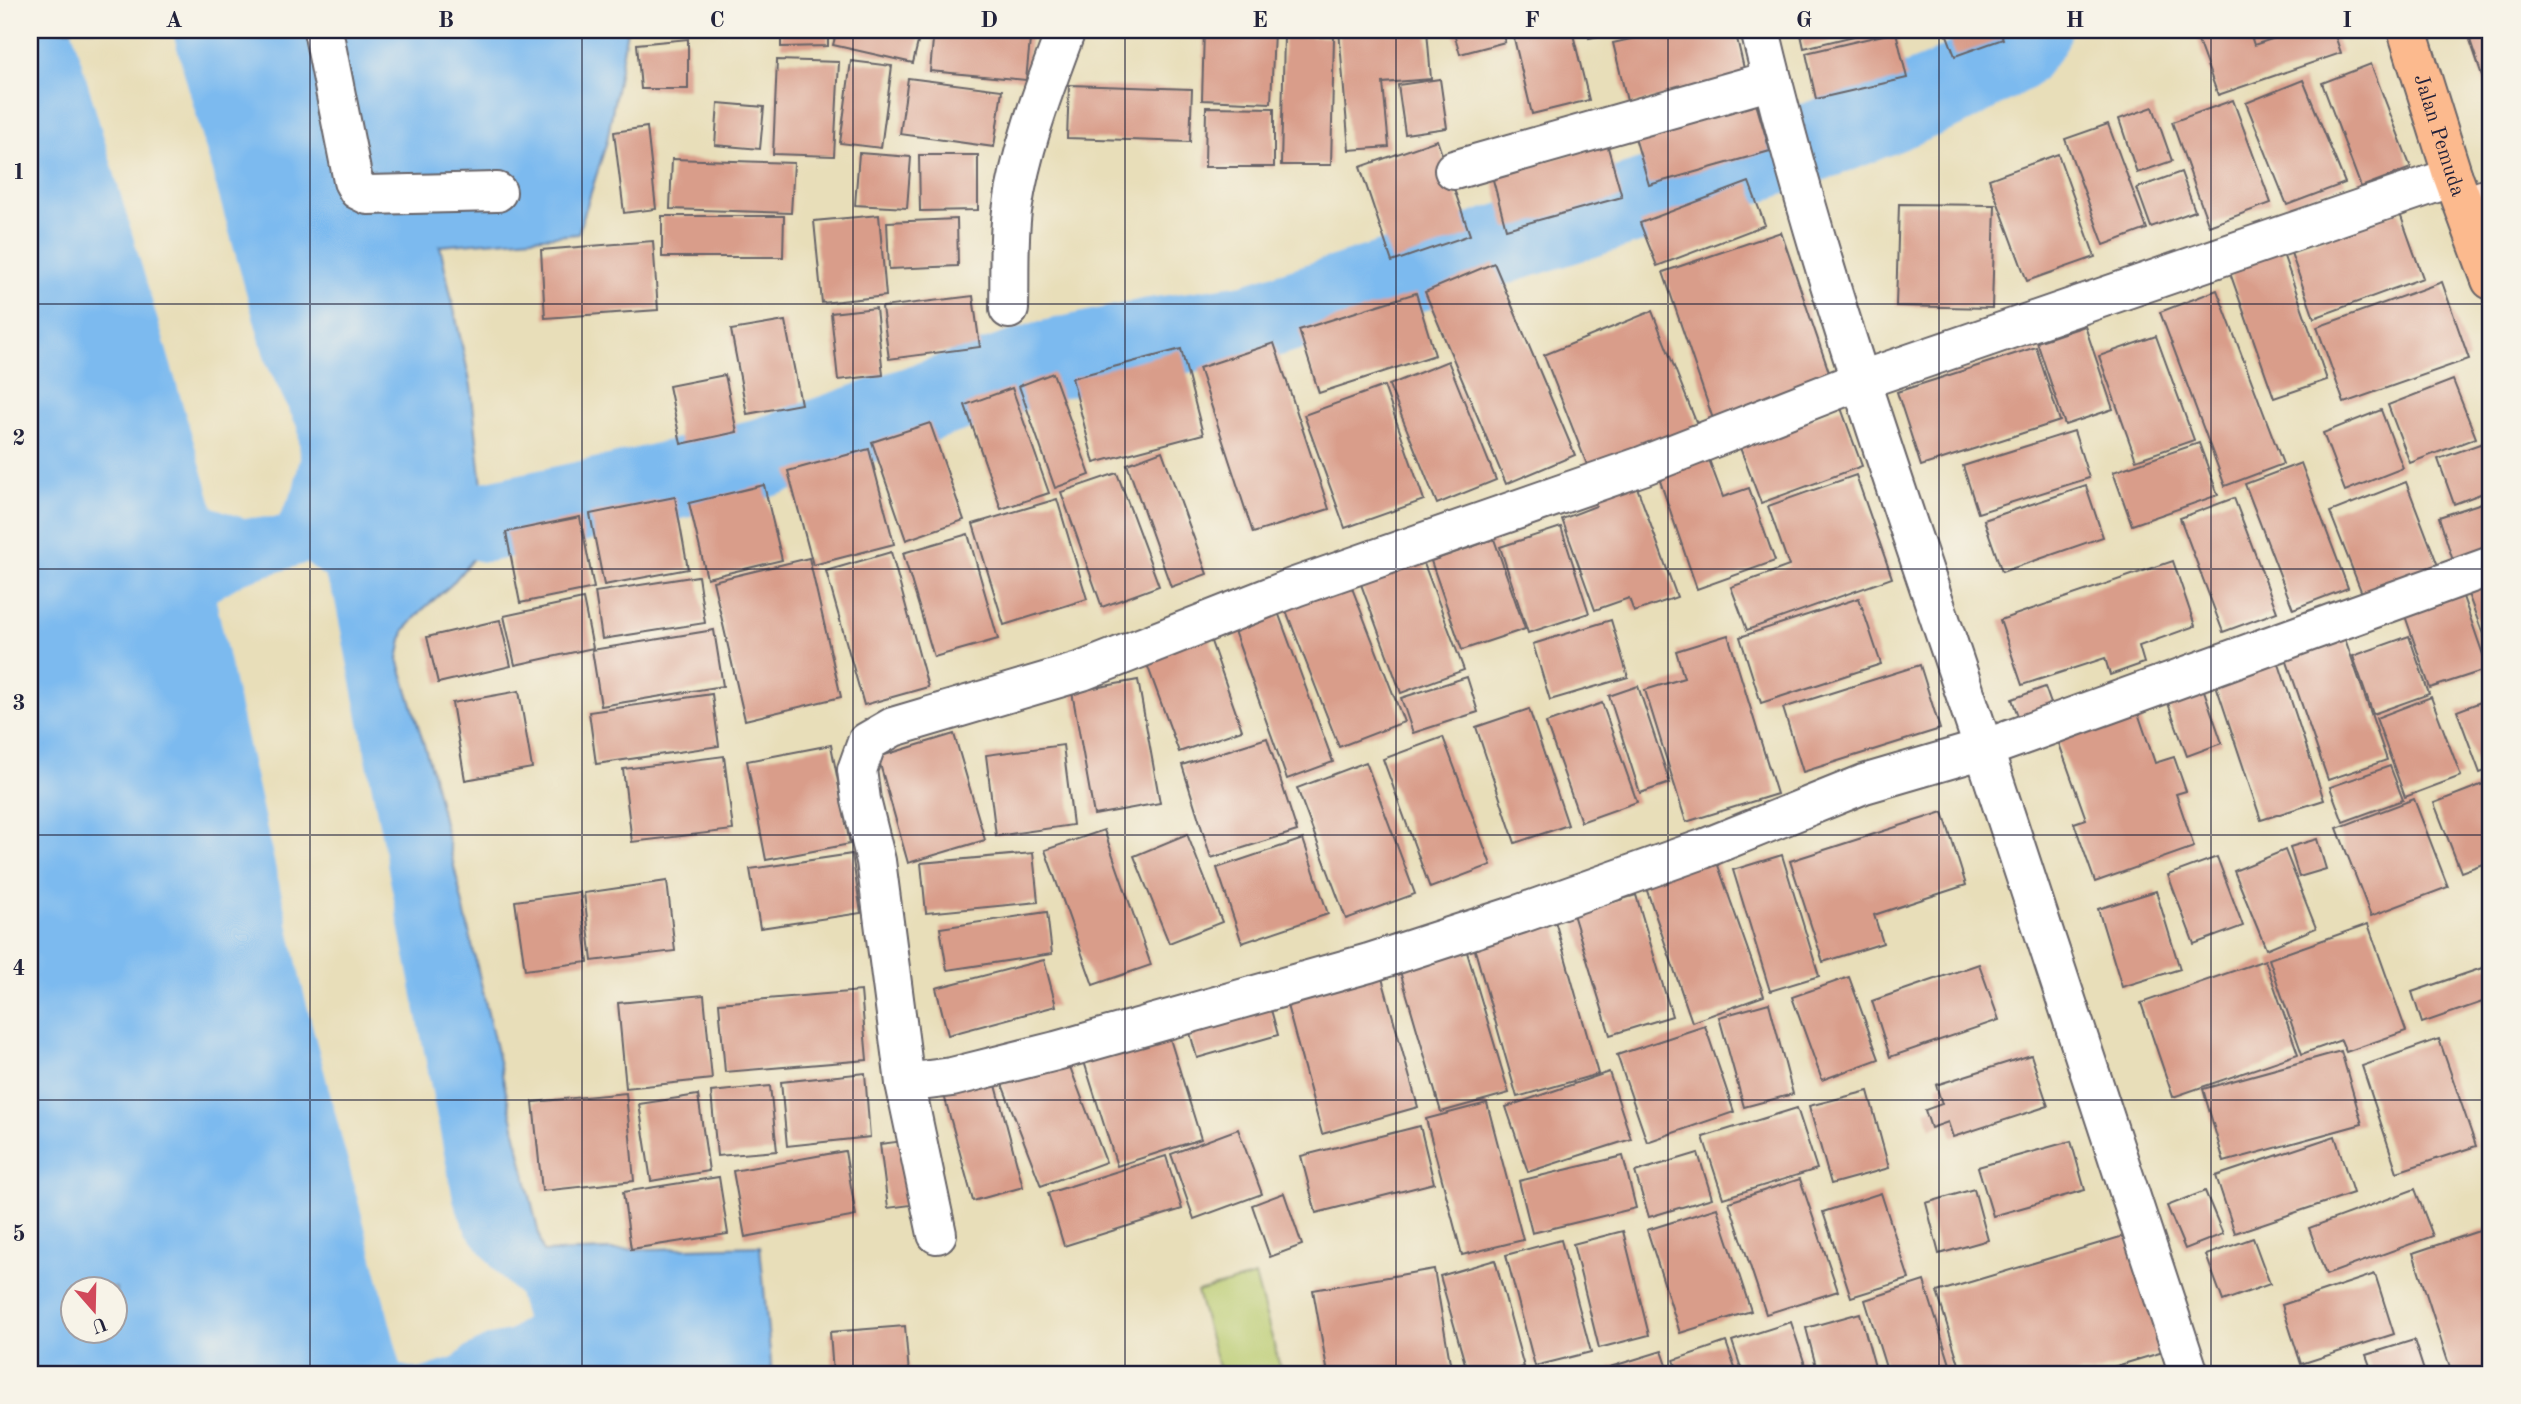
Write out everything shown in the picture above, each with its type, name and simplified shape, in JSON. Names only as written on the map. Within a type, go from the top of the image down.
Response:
[{"type":"highway","name":"Jalan Pemuda","points":[[2407,30],[2470,193],[2491,280]]},
{"type":"street","points":[[323,30],[353,181],[358,190],[368,195],[497,192]]},
{"type":"street","points":[[1009,309],[1012,213],[1021,163],[1066,30]]},
{"type":"street","points":[[1760,30],[1804,205],[1859,381],[1984,749],[2189,1374]]},
{"type":"street","points":[[1454,170],[1775,93]]},
{"type":"street","points":[[937,1234],[905,1083],[876,861],[861,800],[857,769],[867,742],[893,727],[1082,671],[1296,587],[1642,466],[1859,381],[2470,193]]},
{"type":"street","points":[[905,1083],[952,1077],[1056,1051],[1370,963],[1520,914],[1703,849],[1864,784],[1984,749],[2491,566]]},
{"type":"green space","points":[[1255,1276],[1282,1374],[1220,1374],[1197,1292]]},
{"type":"water","points":[[30,30],[627,30],[607,141],[578,234],[440,246],[471,386],[486,522],[481,549],[451,585],[421,611],[404,631],[398,659],[432,771],[543,1252],[760,1246],[772,1374],[30,1374]]},
{"type":"pier","points":[[72,30],[172,30],[266,363],[298,429],[300,457],[293,490],[279,517],[243,518],[213,507]]},
{"type":"pier","points":[[307,563],[325,577],[335,601],[454,1204],[466,1233],[495,1271],[518,1294],[525,1318],[509,1331],[489,1335],[464,1348],[453,1358],[419,1369],[401,1365],[302,986],[216,600],[244,583]]},
{"type":"building","points":[[781,30],[828,30],[828,46],[781,47]]},
{"type":"building","points":[[837,30],[921,30],[913,63],[833,45]]},
{"type":"building","points":[[934,30],[1031,30],[1026,80],[930,71]]},
{"type":"building","points":[[1204,30],[1274,30],[1271,103],[1202,100]]},
{"type":"building","points":[[1339,30],[1427,30],[1431,79],[1383,83],[1389,147],[1349,150]]},
{"type":"building","points":[[1453,30],[1501,30],[1505,42],[1460,54]]},
{"type":"building","points":[[1512,30],[1572,30],[1589,100],[1532,114]]},
{"type":"building","points":[[1587,30],[1622,30],[1622,31],[1589,38]]},
{"type":"building","points":[[1670,30],[1735,30],[1746,77],[1628,105],[1613,43]]},
{"type":"building","points":[[1800,30],[1875,30],[1875,31],[1804,48]]},
{"type":"building","points":[[1945,30],[1999,30],[2003,39],[1955,56]]},
{"type":"building","points":[[2194,30],[2249,30],[2254,45],[2299,30],[2333,30],[2341,53],[2218,95]]},
{"type":"building","points":[[1896,32],[1907,78],[1816,99],[1806,53]]},
{"type":"building","points":[[2491,32],[2491,102],[2470,40]]},
{"type":"building","points":[[1284,36],[1334,37],[1331,165],[1281,165]]},
{"type":"building","points":[[688,39],[688,89],[641,89],[637,44]]},
{"type":"building","points":[[777,60],[839,62],[834,156],[773,154]]},
{"type":"building","points":[[851,61],[892,66],[881,148],[840,143]]},
{"type":"building","points":[[2371,64],[2411,168],[2361,187],[2322,83]]},
{"type":"building","points":[[908,78],[1002,90],[994,147],[900,134]]},
{"type":"building","points":[[1440,79],[1447,128],[1405,134],[1398,85]]},
{"type":"building","points":[[2303,80],[2345,183],[2287,205],[2246,103]]},
{"type":"building","points":[[1069,85],[1192,89],[1190,142],[1067,138]]},
{"type":"building","points":[[1752,90],[1770,151],[1649,185],[1631,124]]},
{"type":"building","points":[[2233,100],[2271,203],[2209,226],[2172,122]]},
{"type":"building","points":[[718,103],[764,107],[760,149],[715,145]]},
{"type":"building","points":[[1206,107],[1274,108],[1274,167],[1205,167]]},
{"type":"building","points":[[2153,107],[2172,161],[2137,173],[2119,119]]},
{"type":"building","points":[[2108,124],[2147,229],[2104,245],[2065,139]]},
{"type":"building","points":[[647,127],[656,209],[624,213],[614,132]]},
{"type":"building","points":[[1437,140],[1470,235],[1392,262],[1360,167]]},
{"type":"building","points":[[1607,144],[1622,197],[1506,229],[1492,176]]},
{"type":"building","points":[[859,153],[911,157],[907,208],[855,205]]},
{"type":"building","points":[[2058,154],[2095,257],[2027,281],[1989,179]]},
{"type":"building","points":[[919,155],[978,155],[978,210],[920,211]]},
{"type":"building","points":[[672,159],[794,163],[791,213],[670,209]]},
{"type":"building","points":[[2181,172],[2195,211],[2151,227],[2137,188]]},
{"type":"building","points":[[1749,182],[1765,225],[1657,266],[1640,223]]},
{"type":"building","points":[[1899,204],[1995,205],[1992,308],[1896,306]]},
{"type":"building","points":[[2399,211],[2423,278],[2314,318],[2290,250]]},
{"type":"building","points":[[879,215],[886,296],[822,303],[814,221]]},
{"type":"building","points":[[662,216],[784,216],[783,257],[662,257]]},
{"type":"building","points":[[957,219],[958,266],[889,269],[887,222]]},
{"type":"building","points":[[1781,232],[1831,378],[1713,419],[1663,272]]},
{"type":"building","points":[[653,241],[658,310],[545,318],[541,250]]},
{"type":"building","points":[[2281,248],[2327,380],[2274,398],[2228,267]]},
{"type":"building","points":[[1494,263],[1575,455],[1506,484],[1425,292]]},
{"type":"building","points":[[2442,282],[2469,359],[2344,403],[2317,327]]},
{"type":"building","points":[[2217,290],[2283,464],[2225,486],[2160,312]]},
{"type":"building","points":[[1416,293],[1435,355],[1319,393],[1299,330]]},
{"type":"building","points":[[973,296],[980,347],[889,359],[882,307]]},
{"type":"building","points":[[876,308],[883,375],[838,380],[831,313]]},
{"type":"building","points":[[1652,311],[1700,432],[1591,475],[1544,355]]},
{"type":"building","points":[[785,321],[801,404],[747,414],[731,330]]},
{"type":"building","points":[[2085,326],[2113,409],[2065,425],[2037,342]]},
{"type":"building","points":[[2156,336],[2194,440],[2136,460],[2099,356]]},
{"type":"building","points":[[1274,343],[1329,509],[1253,533],[1199,368]]},
{"type":"building","points":[[2036,347],[2060,421],[1921,466],[1897,392]]},
{"type":"building","points":[[1181,349],[1203,434],[1094,463],[1072,378]]},
{"type":"building","points":[[1448,361],[1496,480],[1437,504],[1389,385]]},
{"type":"building","points":[[1053,373],[1090,475],[1055,488],[1019,386]]},
{"type":"building","points":[[725,375],[737,432],[681,444],[669,386]]},
{"type":"building","points":[[2453,380],[2476,438],[2410,463],[2388,405]]},
{"type":"building","points":[[1384,386],[1424,500],[1345,528],[1304,415]]},
{"type":"building","points":[[1012,388],[1049,493],[1001,509],[965,405]]},
{"type":"building","points":[[1841,408],[1862,466],[1761,503],[1739,445]]},
{"type":"building","points":[[2381,410],[2403,468],[2345,491],[2323,433]]},
{"type":"building","points":[[930,423],[964,520],[906,540],[872,442]]},
{"type":"building","points":[[2074,431],[2089,478],[1978,513],[1963,466]]},
{"type":"building","points":[[2491,440],[2491,490],[2454,504],[2438,459]]},
{"type":"building","points":[[2199,443],[2218,495],[2132,525],[2113,472]]},
{"type":"building","points":[[869,449],[894,544],[813,565],[788,471]]},
{"type":"building","points":[[1162,451],[1207,574],[1171,587],[1127,464]]},
{"type":"building","points":[[1708,457],[1723,497],[1749,488],[1775,561],[1697,589],[1658,475]]},
{"type":"building","points":[[2301,463],[2348,588],[2293,609],[2245,484]]},
{"type":"building","points":[[1117,473],[1159,586],[1102,607],[1061,492]]},
{"type":"building","points":[[1856,475],[1892,578],[1747,630],[1731,587],[1789,566],[1768,506]]},
{"type":"building","points":[[1634,479],[1677,597],[1634,612],[1629,598],[1595,610],[1562,519],[1596,506],[1592,494]]},
{"type":"building","points":[[2406,482],[2440,571],[2365,601],[2330,512]]},
{"type":"building","points":[[764,485],[782,560],[707,578],[689,503]]},
{"type":"building","points":[[2086,486],[2103,537],[2002,572],[1984,520]]},
{"type":"building","points":[[675,497],[688,569],[604,585],[590,514]]},
{"type":"building","points":[[2234,498],[2277,612],[2223,632],[2180,518]]},
{"type":"building","points":[[1057,499],[1087,599],[1004,625],[973,524]]},
{"type":"building","points":[[2491,500],[2491,555],[2455,567],[2439,517]]},
{"type":"building","points":[[580,517],[594,588],[520,603],[506,532]]},
{"type":"building","points":[[1561,527],[1589,613],[1528,633],[1500,547]]},
{"type":"building","points":[[968,534],[998,639],[934,657],[903,553]]},
{"type":"building","points":[[1494,539],[1525,629],[1462,650],[1431,561]]},
{"type":"building","points":[[891,552],[928,687],[864,705],[826,571]]},
{"type":"building","points":[[1420,553],[1464,670],[1401,693],[1358,576]]},
{"type":"building","points":[[809,558],[841,697],[745,720],[713,581]]},
{"type":"building","points":[[2173,561],[2195,626],[2139,646],[2144,663],[2110,675],[2105,658],[2022,685],[2000,620]]},
{"type":"building","points":[[1345,570],[1404,722],[1339,747],[1280,595]]},
{"type":"building","points":[[698,576],[705,623],[602,639],[595,592]]},
{"type":"building","points":[[2491,582],[2491,656],[2467,591]]},
{"type":"building","points":[[2461,591],[2488,669],[2430,688],[2403,610]]},
{"type":"building","points":[[1859,598],[1881,664],[1761,703],[1740,637]]},
{"type":"building","points":[[583,599],[593,648],[515,665],[504,616]]},
{"type":"building","points":[[1278,612],[1333,762],[1287,779],[1233,628]]},
{"type":"building","points":[[500,620],[511,666],[438,683],[427,637]]},
{"type":"building","points":[[1611,620],[1628,677],[1550,700],[1533,644]]},
{"type":"building","points":[[714,630],[723,686],[601,706],[592,650]]},
{"type":"building","points":[[1208,633],[1242,730],[1179,752],[1144,656]]},
{"type":"building","points":[[2343,633],[2387,760],[2328,780],[2284,653]]},
{"type":"building","points":[[1728,635],[1777,794],[1686,822],[1645,690],[1684,678],[1676,651]]},
{"type":"building","points":[[2409,636],[2429,694],[2373,714],[2353,656]]},
{"type":"building","points":[[2275,652],[2324,800],[2261,820],[2212,673]]},
{"type":"building","points":[[1920,665],[1940,729],[1803,772],[1783,708]]},
{"type":"building","points":[[1467,677],[1478,712],[1413,733],[1401,698]]},
{"type":"building","points":[[2200,679],[2222,743],[2187,756],[2164,692]]},
{"type":"building","points":[[1138,680],[1160,803],[1094,815],[1072,692]]},
{"type":"building","points":[[1638,686],[1670,783],[1640,793],[1609,696]]},
{"type":"building","points":[[2045,687],[2056,718],[2023,730],[2012,699]]},
{"type":"building","points":[[519,691],[532,768],[465,780],[452,703]]},
{"type":"building","points":[[712,694],[719,746],[596,764],[589,712]]},
{"type":"building","points":[[2431,697],[2461,776],[2405,797],[2376,718]]},
{"type":"building","points":[[2491,698],[2491,769],[2480,773],[2457,711]]},
{"type":"building","points":[[1602,703],[1637,802],[1581,822],[1546,723]]},
{"type":"building","points":[[2136,707],[2155,763],[2174,757],[2186,791],[2176,794],[2194,847],[2095,882],[2074,823],[2086,819],[2056,735]]},
{"type":"building","points":[[1529,709],[1568,825],[1515,843],[1476,727]]},
{"type":"building","points":[[954,734],[985,840],[908,863],[878,757]]},
{"type":"building","points":[[1443,737],[1491,865],[1430,888],[1383,759]]},
{"type":"building","points":[[1267,738],[1297,831],[1211,858],[1182,765]]},
{"type":"building","points":[[831,745],[850,844],[766,860],[747,761]]},
{"type":"building","points":[[1063,745],[1073,825],[996,836],[986,755]]},
{"type":"building","points":[[724,756],[733,830],[632,842],[623,769]]},
{"type":"building","points":[[1366,762],[1415,894],[1346,919],[1297,788]]},
{"type":"building","points":[[2390,766],[2403,800],[2343,822],[2330,787]]},
{"type":"building","points":[[2491,781],[2491,861],[2461,872],[2434,803]]},
{"type":"building","points":[[2414,799],[2448,887],[2371,916],[2337,828]]},
{"type":"building","points":[[1943,812],[1966,885],[1874,915],[1883,943],[1823,962],[1790,861]]},
{"type":"building","points":[[1104,830],[1151,965],[1093,985],[1045,850]]},
{"type":"building","points":[[1187,834],[1222,922],[1169,943],[1134,856]]},
{"type":"building","points":[[1303,839],[1328,914],[1242,943],[1217,868]]},
{"type":"building","points":[[2317,839],[2326,869],[2299,877],[2290,847]]},
{"type":"building","points":[[2285,850],[2316,928],[2266,949],[2234,871]]},
{"type":"building","points":[[1033,853],[1038,902],[926,913],[921,863]]},
{"type":"building","points":[[852,854],[861,913],[760,928],[750,869]]},
{"type":"building","points":[[1714,854],[1764,996],[1692,1022],[1643,879]]},
{"type":"building","points":[[1782,855],[1819,976],[1770,991],[1733,870]]},
{"type":"building","points":[[2217,857],[2243,926],[2194,944],[2168,875]]},
{"type":"building","points":[[667,881],[675,951],[592,961],[584,893]]},
{"type":"building","points":[[2156,891],[2180,969],[2122,987],[2098,909]]},
{"type":"building","points":[[580,892],[588,962],[525,970],[515,901]]},
{"type":"building","points":[[1636,895],[1672,1016],[1610,1035],[1573,914]]},
{"type":"building","points":[[1552,910],[1598,1074],[1517,1097],[1470,933]]},
{"type":"building","points":[[1047,912],[1052,954],[947,970],[940,928]]},
{"type":"building","points":[[2368,924],[2406,1031],[2346,1052],[2341,1040],[2302,1054],[2269,959]]},
{"type":"building","points":[[1464,942],[1509,1093],[1441,1112],[1397,961]]},
{"type":"building","points":[[1044,960],[1056,1006],[948,1035],[936,988]]},
{"type":"building","points":[[2265,960],[2298,1054],[2173,1097],[2141,1003]]},
{"type":"building","points":[[1979,964],[1999,1020],[1890,1057],[1872,1001]]},
{"type":"building","points":[[2491,965],[2491,999],[2422,1023],[2412,992]]},
{"type":"building","points":[[1380,971],[1418,1107],[1322,1134],[1285,998]]},
{"type":"building","points":[[1849,977],[1879,1059],[1822,1080],[1792,997]]},
{"type":"building","points":[[861,991],[867,1060],[725,1072],[719,1003]]},
{"type":"building","points":[[704,995],[712,1079],[626,1088],[618,1003]]},
{"type":"building","points":[[1268,999],[1278,1035],[1197,1058],[1187,1022]]},
{"type":"building","points":[[1769,1003],[1793,1094],[1744,1107],[1719,1017]]},
{"type":"building","points":[[1166,1026],[1201,1139],[1117,1166],[1081,1052]]},
{"type":"building","points":[[1705,1026],[1734,1112],[1647,1142],[1617,1055]]},
{"type":"building","points":[[2439,1039],[2476,1146],[2397,1172],[2362,1066]]},
{"type":"building","points":[[2341,1051],[2362,1124],[2224,1162],[2203,1089]]},
{"type":"building","points":[[2031,1055],[2048,1106],[1953,1137],[1948,1122],[1931,1128],[1925,1110],[1942,1104],[1936,1085]]},
{"type":"building","points":[[1067,1059],[1106,1162],[1041,1186],[1002,1084]]},
{"type":"building","points":[[992,1070],[1023,1187],[973,1201],[941,1084]]},
{"type":"building","points":[[1609,1072],[1631,1139],[1528,1172],[1506,1107]]},
{"type":"building","points":[[865,1073],[870,1137],[787,1146],[781,1082]]},
{"type":"building","points":[[770,1086],[777,1151],[717,1156],[711,1092]]},
{"type":"building","points":[[1868,1091],[1889,1168],[1831,1184],[1809,1106]]},
{"type":"building","points":[[626,1093],[634,1181],[542,1191],[533,1102]]},
{"type":"building","points":[[698,1095],[709,1171],[651,1181],[639,1104]]},
{"type":"building","points":[[1487,1103],[1523,1240],[1462,1255],[1426,1119]]},
{"type":"building","points":[[1797,1108],[1817,1169],[1723,1198],[1703,1137]]},
{"type":"building","points":[[1420,1126],[1434,1183],[1316,1213],[1301,1156]]},
{"type":"building","points":[[1238,1129],[1262,1194],[1194,1219],[1171,1154]]},
{"type":"building","points":[[2335,1136],[2353,1193],[2235,1233],[2216,1176]]},
{"type":"building","points":[[911,1140],[919,1204],[888,1208],[880,1144]]},
{"type":"building","points":[[2071,1141],[2085,1190],[1993,1216],[1978,1167]]},
{"type":"building","points":[[845,1151],[856,1216],[745,1237],[733,1171]]},
{"type":"building","points":[[1698,1153],[1712,1198],[1649,1217],[1635,1172]]},
{"type":"building","points":[[1166,1156],[1182,1209],[1064,1246],[1048,1193]]},
{"type":"building","points":[[1623,1156],[1636,1208],[1532,1233],[1519,1181]]},
{"type":"building","points":[[719,1177],[728,1234],[631,1249],[623,1192]]},
{"type":"building","points":[[1800,1179],[1838,1291],[1766,1314],[1729,1202]]},
{"type":"building","points":[[1974,1189],[1988,1240],[1939,1254],[1926,1203]]},
{"type":"building","points":[[2415,1189],[2433,1236],[2326,1275],[2309,1228]]},
{"type":"building","points":[[2205,1191],[2223,1234],[2185,1249],[2167,1206]]},
{"type":"building","points":[[1284,1193],[1302,1245],[1270,1257],[1252,1205]]},
{"type":"building","points":[[1881,1193],[1909,1279],[1851,1297],[1823,1212]]},
{"type":"building","points":[[1717,1208],[1751,1311],[1680,1333],[1647,1230]]},
{"type":"building","points":[[2491,1227],[2491,1374],[2452,1374],[2413,1253]]},
{"type":"building","points":[[1623,1231],[1649,1335],[1599,1348],[1573,1244]]},
{"type":"building","points":[[2127,1235],[2163,1352],[2090,1374],[1962,1374],[1937,1292]]},
{"type":"building","points":[[2253,1238],[2270,1284],[2223,1301],[2206,1255]]},
{"type":"building","points":[[1561,1240],[1591,1352],[1535,1366],[1506,1255]]},
{"type":"building","points":[[1495,1260],[1524,1367],[1496,1374],[1468,1374],[1440,1276]]},
{"type":"building","points":[[1434,1269],[1452,1374],[1328,1374],[1313,1290]]},
{"type":"building","points":[[2375,1274],[2394,1334],[2301,1364],[2282,1305]]},
{"type":"building","points":[[1924,1281],[1953,1374],[1888,1374],[1865,1300]]},
{"type":"building","points":[[1860,1313],[1877,1374],[1818,1374],[1806,1328]]},
{"type":"building","points":[[1791,1322],[1808,1374],[1743,1374],[1732,1341]]},
{"type":"building","points":[[905,1326],[909,1374],[833,1374],[830,1332]]},
{"type":"building","points":[[2414,1340],[2425,1374],[2373,1374],[2366,1355]]},
{"type":"building","points":[[1726,1342],[1737,1374],[1679,1374],[1674,1360]]},
{"type":"building","points":[[1662,1351],[1670,1374],[1612,1374],[1610,1367]]},
{"type":"waterway","points":[[486,522],[621,493],[766,457],[1045,361],[1151,338],[1252,323],[1678,189],[1842,132],[1945,90],[2012,54],[2031,30]]}]
